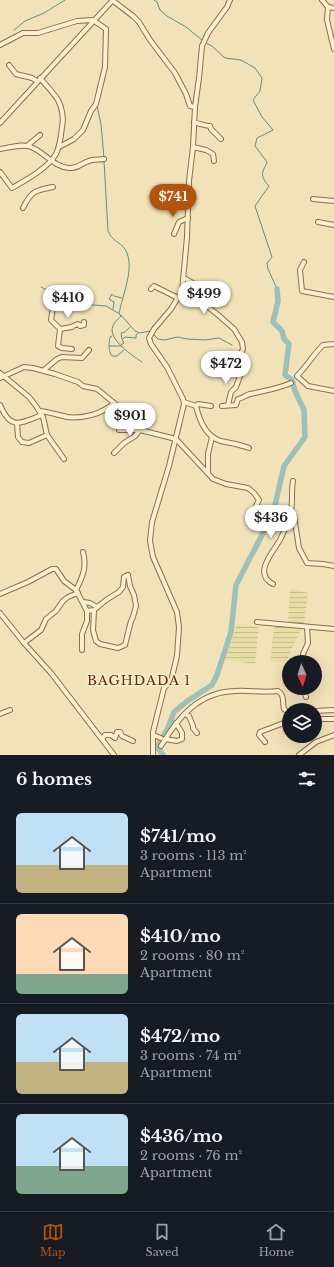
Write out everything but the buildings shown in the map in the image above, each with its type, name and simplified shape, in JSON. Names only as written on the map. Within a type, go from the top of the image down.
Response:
[{"type":"street","points":[[0,123],[113,0],[136,18],[181,82],[190,106],[194,107]]},
{"type":"street","points":[[153,755],[153,735],[165,686],[170,682],[177,656],[178,616],[154,560],[150,541],[152,522],[168,472],[184,408],[184,402],[149,338],[154,329],[172,309],[182,291],[188,218],[188,181],[193,146],[194,107],[203,43],[208,33],[224,13],[230,0]]},
{"type":"street","points":[[322,0],[328,7],[334,8]]},
{"type":"street","points":[[328,7],[327,20],[334,49]]},
{"type":"street","points":[[0,45],[23,33],[38,33],[77,21],[93,20],[104,28],[106,32],[104,75],[96,104],[91,111],[86,126],[74,139],[59,147]]},
{"type":"street","points":[[0,172],[12,188],[35,174],[52,160],[59,147],[63,123],[61,105],[56,97],[39,80],[16,74],[8,65]]},
{"type":"street","points":[[194,122],[210,126],[221,139]]},
{"type":"street","points":[[27,146],[40,136]]},
{"type":"street","points":[[0,149],[27,146],[31,147],[58,165],[71,169],[79,167],[90,160],[104,159]]},
{"type":"street","points":[[193,146],[213,154],[214,161]]},
{"type":"street","points":[[23,208],[30,194],[35,191],[53,187]]},
{"type":"street","points":[[313,199],[334,201]]},
{"type":"street","points":[[174,234],[179,222],[188,218]]},
{"type":"street","points":[[318,222],[334,225]]},
{"type":"street","points":[[304,262],[300,270],[302,291],[334,297]]},
{"type":"street","points":[[184,278],[193,284],[208,307],[234,329],[242,342],[243,349],[240,356],[242,361],[240,366],[240,376],[230,395],[228,405]]},
{"type":"street","points":[[151,289],[154,286],[178,298]]},
{"type":"street","points":[[53,299],[52,320],[60,330],[58,346],[72,349]]},
{"type":"street","points":[[60,330],[78,324],[80,326],[84,325],[84,322]]},
{"type":"street","points":[[334,344],[323,345],[314,353],[308,365],[297,376],[308,386],[334,391]]},
{"type":"street","points":[[44,370],[62,357],[82,358],[89,350]]},
{"type":"street","points":[[0,378],[24,367],[44,370],[78,382],[82,386],[97,389],[124,411],[127,417],[137,424],[138,426],[134,429]]},
{"type":"street","points":[[0,373],[28,397],[41,413],[47,435],[64,459]]},
{"type":"street","points":[[222,406],[236,404],[238,399],[243,398],[247,394],[262,392],[291,383]]},
{"type":"street","points":[[184,402],[196,406],[198,404],[211,406]]},
{"type":"street","points":[[0,405],[7,419],[17,423],[26,422],[41,413],[54,413],[66,416],[82,417],[106,410],[114,403]]},
{"type":"street","points":[[196,406],[199,418],[212,437],[220,441],[249,448]]},
{"type":"street","points":[[17,423],[20,441],[25,444],[47,435]]},
{"type":"street","points":[[119,430],[134,429],[176,439],[213,479],[218,482],[248,488],[254,493],[259,500],[254,510]]},
{"type":"street","points":[[114,453],[140,430]]},
{"type":"street","points":[[208,474],[208,454],[212,437]]},
{"type":"street","points":[[273,584],[267,581],[265,577],[265,566],[282,535],[291,511],[293,481]]},
{"type":"street","points":[[291,511],[294,516],[299,548],[308,563],[334,566]]},
{"type":"street","points":[[24,643],[41,630],[46,619],[56,611],[63,601],[77,591],[86,560],[83,552]]},
{"type":"street","points":[[0,594],[55,569],[64,581],[77,591],[87,611],[87,621],[82,634],[82,650]]},
{"type":"street","points":[[87,611],[96,609],[119,592],[124,587],[124,577],[128,575],[136,608],[131,621],[127,641],[124,646],[118,648],[100,644],[96,641],[93,630],[96,609]]},
{"type":"street","points":[[83,602],[90,603],[96,609]]},
{"type":"street","points":[[0,614],[51,673],[114,755]]},
{"type":"street","points":[[257,622],[334,630]]},
{"type":"street","points":[[303,655],[308,643],[307,627]]},
{"type":"street","points":[[161,746],[163,739],[176,723],[205,697],[220,692],[278,691],[283,697],[284,703]]},
{"type":"street","points":[[0,714],[10,710]]},
{"type":"street","points":[[322,711],[334,710]]},
{"type":"street","points":[[185,714],[189,716],[193,728],[197,733]]},
{"type":"street","points":[[322,719],[334,719]]},
{"type":"street","points":[[153,735],[163,739],[177,741],[182,739],[182,733],[176,723]]},
{"type":"street","points":[[265,742],[259,735],[260,732],[282,724]]},
{"type":"street","points":[[102,739],[105,735],[111,735],[115,738],[117,732],[120,732],[122,736],[133,741]]},
{"type":"street","points":[[299,755],[316,742],[334,736]]},
{"type":"shaded area","points":[[290,588],[308,593],[304,625],[288,624]]},
{"type":"shaded area","points":[[237,624],[259,627],[255,664],[225,660]]},
{"type":"shaded area","points":[[277,625],[302,627],[289,655],[282,655],[282,661],[270,662],[274,627],[277,627]]},
{"type":"waterway","points":[[14,30],[25,21],[44,13],[65,0]]},
{"type":"waterway","points":[[154,0],[157,2],[160,10],[167,16],[186,27],[202,40]]},
{"type":"waterway","points":[[206,43],[212,46],[225,58],[241,60],[255,68],[262,78],[260,91],[253,100],[262,117],[273,130],[257,138],[255,146],[267,162],[263,171],[263,178],[269,186],[255,206],[272,257],[267,263],[268,269],[277,289]]},
{"type":"waterway","points":[[97,106],[101,124],[104,158]]},
{"type":"waterway","points":[[104,161],[108,231],[112,237],[125,249],[129,264],[129,272],[119,314],[121,316],[115,322],[112,331],[117,342],[142,362]]},
{"type":"waterway","points":[[41,287],[59,296],[61,295],[70,298],[81,304],[106,306],[118,313]]},
{"type":"waterway","points":[[163,755],[157,747],[167,730],[174,712],[186,702],[212,685],[217,675],[231,632],[236,585],[273,514],[284,466],[305,437],[304,410],[295,391],[292,380],[285,375],[289,344],[284,339],[282,331],[273,322],[278,301],[277,289]]},
{"type":"waterway","points":[[113,309],[114,302],[109,299],[112,294],[122,298]]},
{"type":"waterway","points":[[121,315],[135,331],[140,333],[150,331]]},
{"type":"waterway","points":[[121,345],[124,343],[121,333],[125,332],[130,327]]},
{"type":"waterway","points":[[123,339],[125,337],[136,338],[138,333]]},
{"type":"waterway","points":[[154,335],[158,339],[164,340],[178,337],[205,340],[219,338],[232,345]]},
{"type":"waterway","points":[[112,336],[110,337],[109,347],[112,356],[117,356],[124,350]]},
{"type":"waterway","points":[[110,346],[121,346]]},
{"type":"district","name":"BAGHDADA 1","points":[[139,680]]}]
